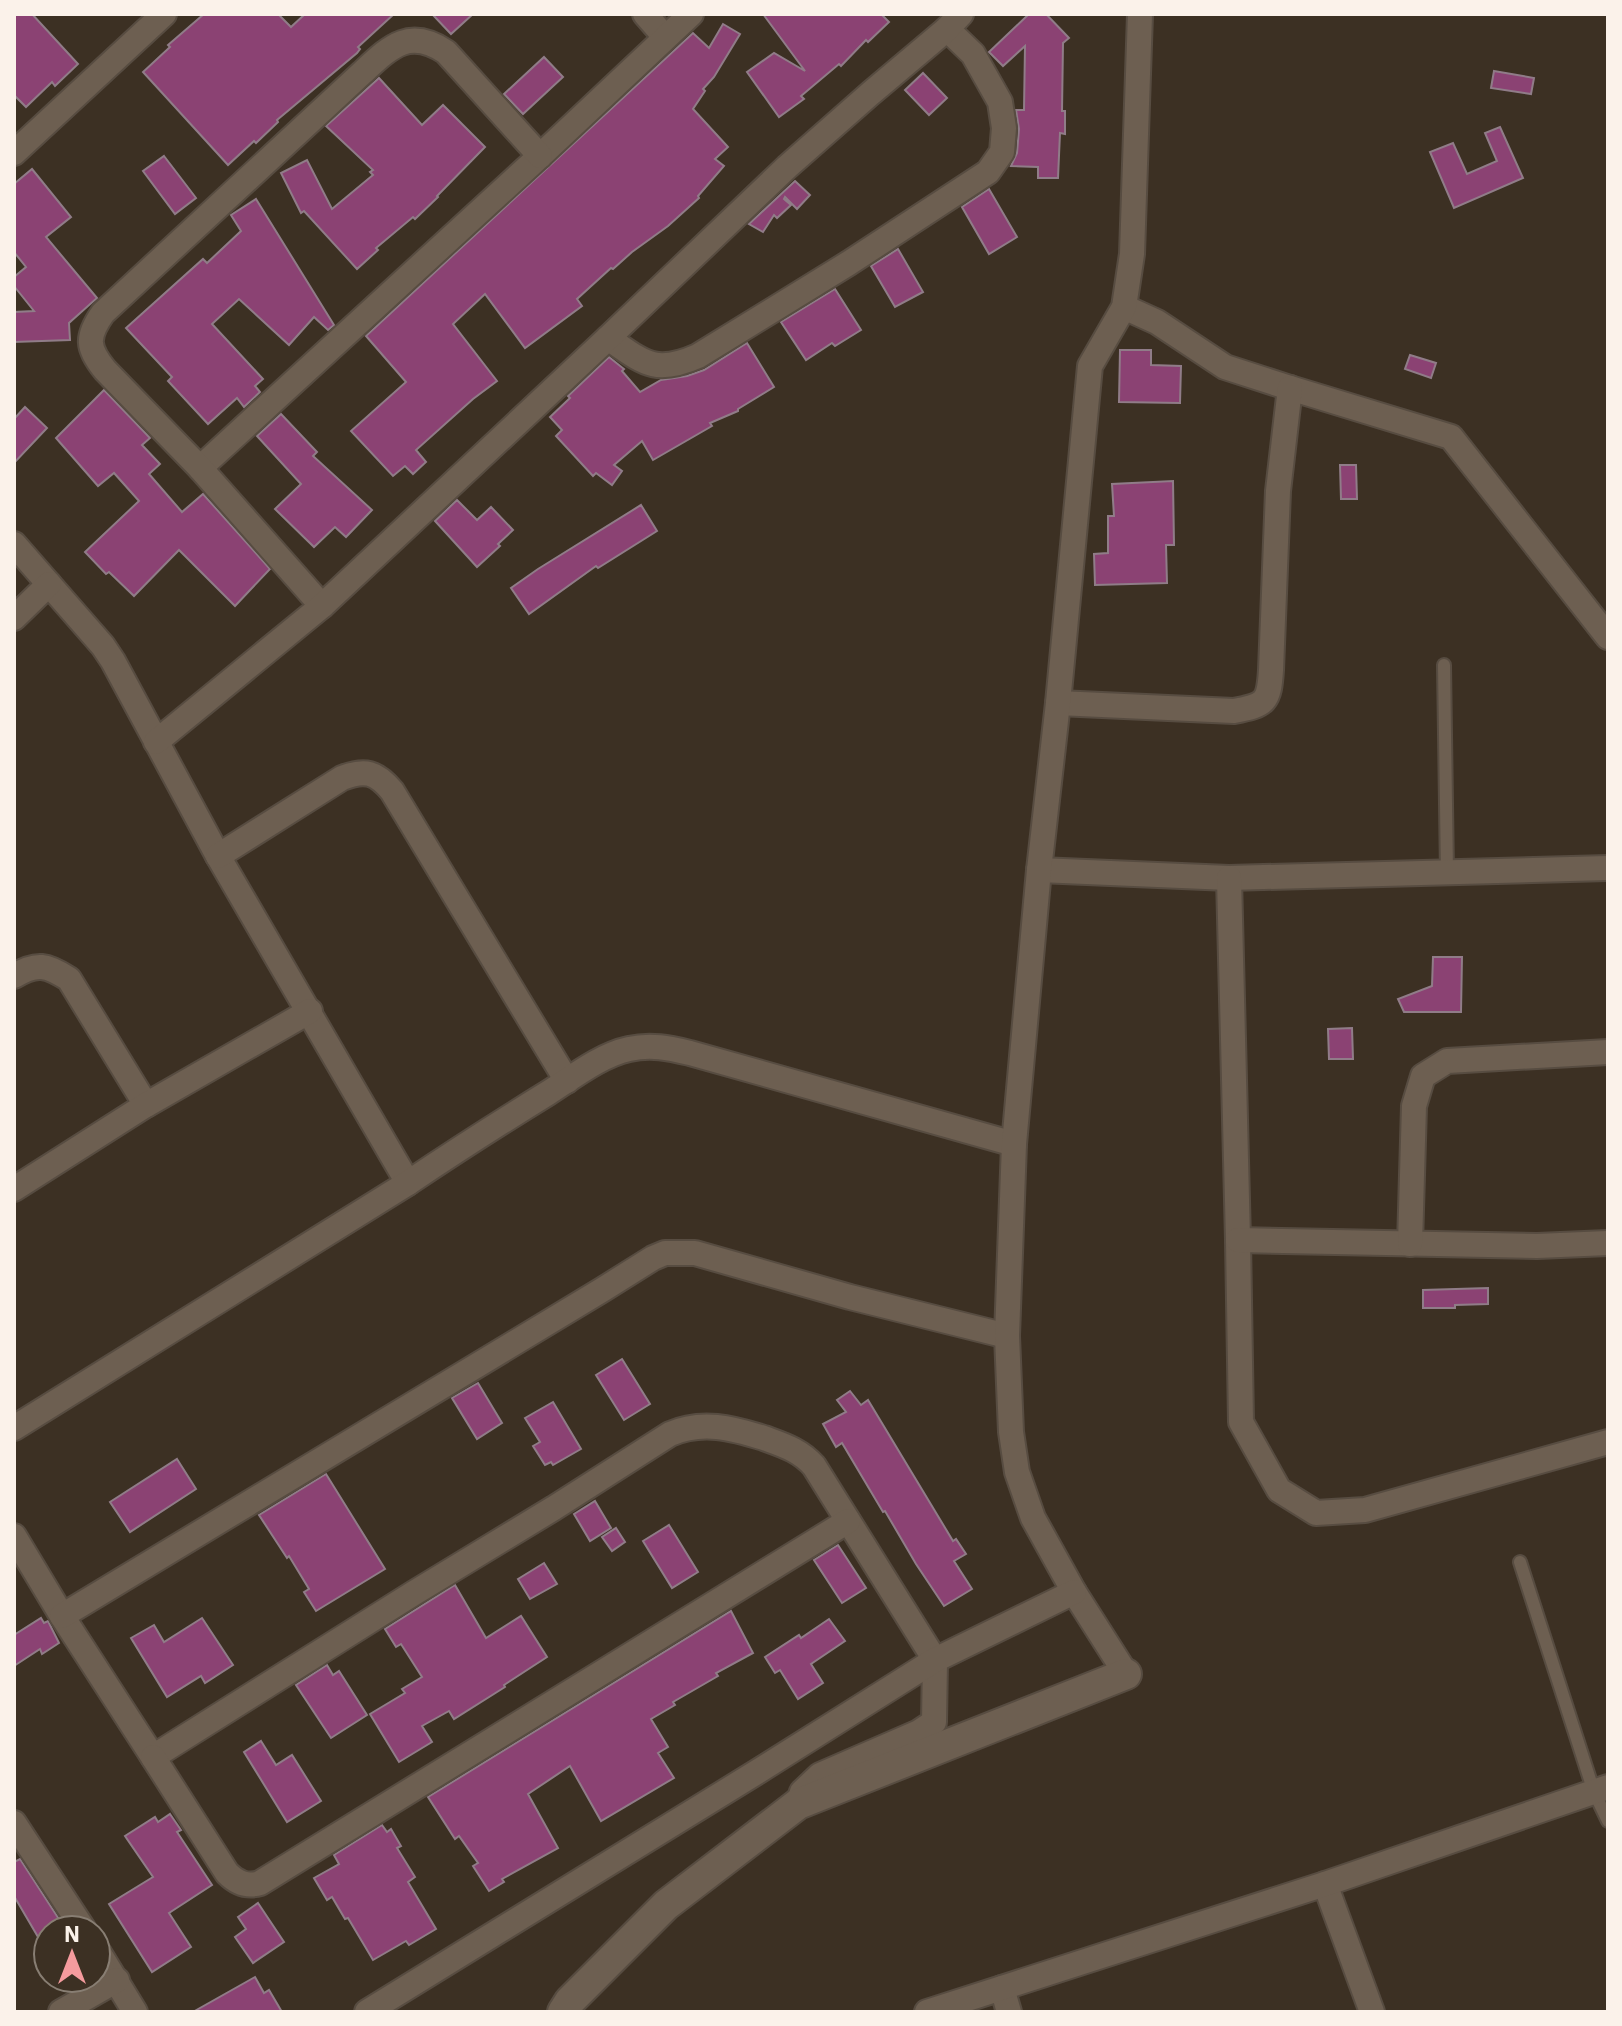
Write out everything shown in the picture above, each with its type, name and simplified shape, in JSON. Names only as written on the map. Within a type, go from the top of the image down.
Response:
[{"type":"street","points":[[14,153],[164,14]]},
{"type":"street","points":[[645,14],[665,37]]},
{"type":"street","points":[[200,468],[691,14]]},
{"type":"street","points":[[563,2012],[570,2001],[666,1905],[798,1804],[1126,1674],[1074,1592],[1033,1518],[1017,1472],[1011,1432],[1007,1336],[1014,1144],[1090,366],[1124,307],[1132,254],[1140,14]]},
{"type":"street","points":[[156,742],[322,606],[787,167],[954,22],[1000,102],[1004,128],[1002,152],[988,172],[849,263],[691,359],[668,367],[652,365],[608,338]]},
{"type":"street","points":[[322,606],[200,468],[94,356],[89,341],[93,327],[103,313],[362,73],[387,50],[402,42],[417,40],[433,43],[446,52],[540,156]]},
{"type":"street","points":[[1124,307],[1157,322],[1225,367],[1451,437],[1608,637]]},
{"type":"street","points":[[1058,703],[1234,711],[1255,707],[1265,700],[1270,685],[1278,491],[1290,388]]},
{"type":"street","points":[[14,544],[113,661],[218,856],[408,1183]]},
{"type":"street","points":[[14,618],[49,584]]},
{"type":"street","points":[[218,856],[342,778],[356,773],[383,779],[567,1081]]},
{"type":"street","points":[[1039,870],[1229,878],[1608,868]]},
{"type":"street","points":[[1229,878],[1241,1422],[1279,1490],[1316,1513],[1365,1510],[1608,1442]]},
{"type":"street","points":[[14,976],[40,965],[69,979],[146,1105]]},
{"type":"street","points":[[14,1189],[146,1105],[310,1011]]},
{"type":"street","points":[[14,1428],[567,1081],[627,1049],[648,1045],[665,1047],[1014,1144]]},
{"type":"street","points":[[1410,1244],[1414,1106],[1423,1076],[1447,1061],[1608,1052]]},
{"type":"street","points":[[1238,1240],[1537,1246],[1608,1243]]},
{"type":"street","points":[[62,1616],[640,1265],[665,1253],[711,1256],[850,1297],[1007,1336]]},
{"type":"street","points":[[153,1757],[670,1434],[703,1426],[719,1426],[799,1452],[814,1466],[935,1660],[934,1722],[919,1732],[820,1775],[802,1792],[798,1804]]},
{"type":"street","points":[[14,1536],[227,1873],[234,1881],[252,1886],[848,1521]]},
{"type":"street","points":[[367,2012],[935,1660],[1074,1592]]},
{"type":"street","points":[[927,2012],[1325,1884],[1601,1790]]},
{"type":"street","points":[[17,1834],[73,1914]]},
{"type":"street","points":[[1325,1884],[1372,2012]]},
{"type":"street","points":[[112,1972],[135,2012]]},
{"type":"street","points":[[61,2012],[117,1980]]},
{"type":"street","points":[[1002,1988],[1009,2012]]},
{"type":"lane","points":[[1444,665],[1447,873]]},
{"type":"lane","points":[[1520,1562],[1601,1790],[1608,1821]]},
{"type":"building","points":[[14,14],[32,14],[78,64],[55,86],[52,82],[26,107],[14,95]]},
{"type":"building","points":[[204,14],[278,14],[291,27],[305,14],[394,14],[358,47],[357,53],[228,165],[143,72]]},
{"type":"building","points":[[432,14],[473,14],[451,34]]},
{"type":"building","points":[[763,14],[881,14],[889,22],[841,66],[839,64],[801,96],[804,99],[779,117],[747,72],[774,53],[805,71]]},
{"type":"building","points":[[1029,14],[1046,14],[1069,38],[1063,43],[1062,111],[1065,111],[1065,134],[1060,133],[1058,178],[1038,178],[1038,167],[1011,166],[1017,153],[1019,129],[1016,110],[1024,110],[1025,46],[1003,66],[989,52]]},
{"type":"building","points":[[723,24],[740,34],[693,109],[728,147],[715,159],[724,166],[699,198],[577,299],[582,306],[525,348],[485,294],[453,324],[497,381],[416,450],[426,462],[413,474],[405,466],[393,476],[351,431],[406,382],[366,336],[693,33],[709,48]]},
{"type":"building","points":[[544,57],[563,77],[523,114],[504,94]]},
{"type":"building","points":[[1494,71],[1534,78],[1531,94],[1491,88]]},
{"type":"building","points":[[923,73],[947,98],[929,115],[905,90]]},
{"type":"building","points":[[379,78],[422,125],[443,105],[485,147],[415,219],[413,217],[376,248],[378,250],[357,269],[304,211],[301,213],[281,173],[307,160],[332,209],[373,175],[370,172],[373,170],[326,126]]},
{"type":"building","points":[[1500,127],[1523,178],[1454,208],[1430,152],[1453,143],[1467,174],[1497,161],[1485,133]]},
{"type":"building","points":[[164,156],[196,198],[175,214],[143,171]]},
{"type":"building","points":[[32,169],[71,217],[46,237],[97,298],[69,323],[70,340],[14,342],[14,312],[34,311],[14,286],[14,277],[26,267],[14,252],[14,184]]},
{"type":"building","points":[[795,181],[810,195],[797,209],[785,197],[791,205],[777,218],[774,215],[763,232],[749,224]]},
{"type":"building","points":[[989,189],[1017,237],[989,254],[962,207]]},
{"type":"building","points":[[256,199],[334,325],[328,330],[314,317],[289,345],[239,299],[212,324],[263,379],[255,386],[260,392],[244,407],[237,398],[208,424],[168,381],[172,377],[126,328],[203,259],[207,263],[241,231],[231,215]]},
{"type":"building","points":[[898,249],[923,292],[895,307],[871,266]]},
{"type":"building","points":[[835,289],[861,330],[835,346],[832,343],[806,360],[781,322]]},
{"type":"building","points":[[747,343],[774,387],[653,460],[642,441],[614,465],[622,471],[612,485],[596,473],[593,476],[556,436],[562,430],[550,417],[609,357],[624,369],[622,371],[640,392],[661,380],[704,370]]},
{"type":"building","points":[[1120,350],[1151,350],[1151,365],[1181,366],[1180,403],[1119,402]]},
{"type":"building","points":[[1410,355],[1436,363],[1431,378],[1405,369]]},
{"type":"building","points":[[104,390],[150,438],[142,445],[160,464],[149,474],[182,512],[203,494],[270,569],[235,606],[179,550],[134,596],[85,552],[139,501],[114,473],[98,486],[56,438]]},
{"type":"building","points":[[25,407],[47,428],[14,463],[14,419]]},
{"type":"building","points":[[281,414],[317,452],[313,456],[372,510],[346,537],[335,527],[314,547],[275,509],[301,484],[257,436]]},
{"type":"building","points":[[1340,465],[1356,465],[1357,499],[1341,499]]},
{"type":"building","points":[[1173,481],[1174,545],[1166,545],[1167,583],[1095,585],[1094,554],[1108,553],[1108,516],[1114,516],[1112,484]]},
{"type":"building","points":[[457,500],[477,520],[491,507],[513,530],[477,567],[435,521]]},
{"type":"building","points":[[641,505],[657,531],[598,568],[596,566],[529,614],[511,588]]},
{"type":"building","points":[[1433,957],[1462,957],[1461,1012],[1404,1012],[1398,999],[1432,986]]},
{"type":"building","points":[[1352,1028],[1353,1059],[1329,1059],[1328,1029]]},
{"type":"building","points":[[1488,1288],[1488,1304],[1423,1308],[1423,1290]]},
{"type":"building","points":[[622,1359],[650,1404],[624,1420],[596,1375]]},
{"type":"building","points":[[478,1383],[502,1423],[477,1439],[452,1398]]},
{"type":"building","points":[[850,1391],[861,1405],[868,1400],[953,1541],[956,1539],[966,1554],[954,1561],[972,1589],[944,1606],[842,1443],[836,1447],[823,1424],[846,1412],[837,1400]]},
{"type":"building","points":[[553,1402],[581,1449],[553,1465],[551,1462],[545,1465],[533,1446],[540,1442],[525,1418]]},
{"type":"building","points":[[177,1459],[196,1489],[130,1532],[110,1502]]},
{"type":"building","points":[[326,1474],[385,1569],[316,1611],[304,1592],[309,1589],[259,1515]]},
{"type":"building","points":[[595,1501],[611,1528],[590,1541],[574,1514]]},
{"type":"building","points":[[669,1525],[698,1572],[672,1588],[643,1541]]},
{"type":"building","points":[[616,1528],[625,1542],[612,1551],[602,1537]]},
{"type":"building","points":[[838,1545],[866,1588],[842,1603],[814,1560]]},
{"type":"building","points":[[544,1563],[557,1584],[530,1599],[518,1579]]},
{"type":"building","points":[[455,1585],[486,1638],[521,1616],[547,1657],[454,1719],[449,1711],[422,1726],[432,1742],[399,1762],[370,1714],[405,1693],[402,1689],[422,1677],[401,1644],[396,1647],[385,1629]]},
{"type":"building","points":[[731,1611],[753,1653],[716,1673],[718,1676],[673,1702],[675,1705],[651,1719],[668,1747],[658,1753],[674,1778],[601,1821],[570,1766],[528,1794],[558,1848],[502,1879],[504,1882],[489,1891],[473,1866],[478,1863],[459,1836],[455,1839],[428,1797]]},
{"type":"building","points":[[41,1618],[44,1623],[48,1621],[59,1643],[42,1654],[40,1649],[14,1666],[14,1635]]},
{"type":"building","points":[[202,1618],[233,1665],[205,1683],[201,1676],[167,1697],[131,1638],[154,1625],[164,1642]]},
{"type":"building","points":[[829,1619],[845,1641],[811,1664],[823,1683],[798,1699],[780,1670],[775,1673],[765,1657]]},
{"type":"building","points":[[327,1665],[333,1675],[339,1671],[367,1715],[331,1738],[296,1685]]},
{"type":"building","points":[[261,1741],[276,1765],[292,1755],[321,1801],[287,1822],[244,1752]]},
{"type":"building","points":[[170,1814],[181,1830],[177,1832],[212,1885],[169,1913],[191,1947],[152,1972],[109,1904],[153,1877],[125,1836],[155,1817],[158,1822]]},
{"type":"building","points":[[382,1825],[387,1832],[391,1829],[401,1846],[397,1848],[415,1877],[408,1882],[436,1929],[409,1945],[406,1941],[373,1960],[348,1918],[345,1919],[332,1897],[327,1900],[314,1878],[339,1864],[334,1855]]},
{"type":"building","points":[[20,1859],[56,1914],[32,1914],[32,1927],[14,1896],[14,1862]]},
{"type":"building","points":[[258,1903],[284,1942],[253,1963],[235,1937],[246,1929],[238,1917]]},
{"type":"building","points":[[255,1977],[264,1993],[269,1990],[282,2012],[193,2012]]}]
